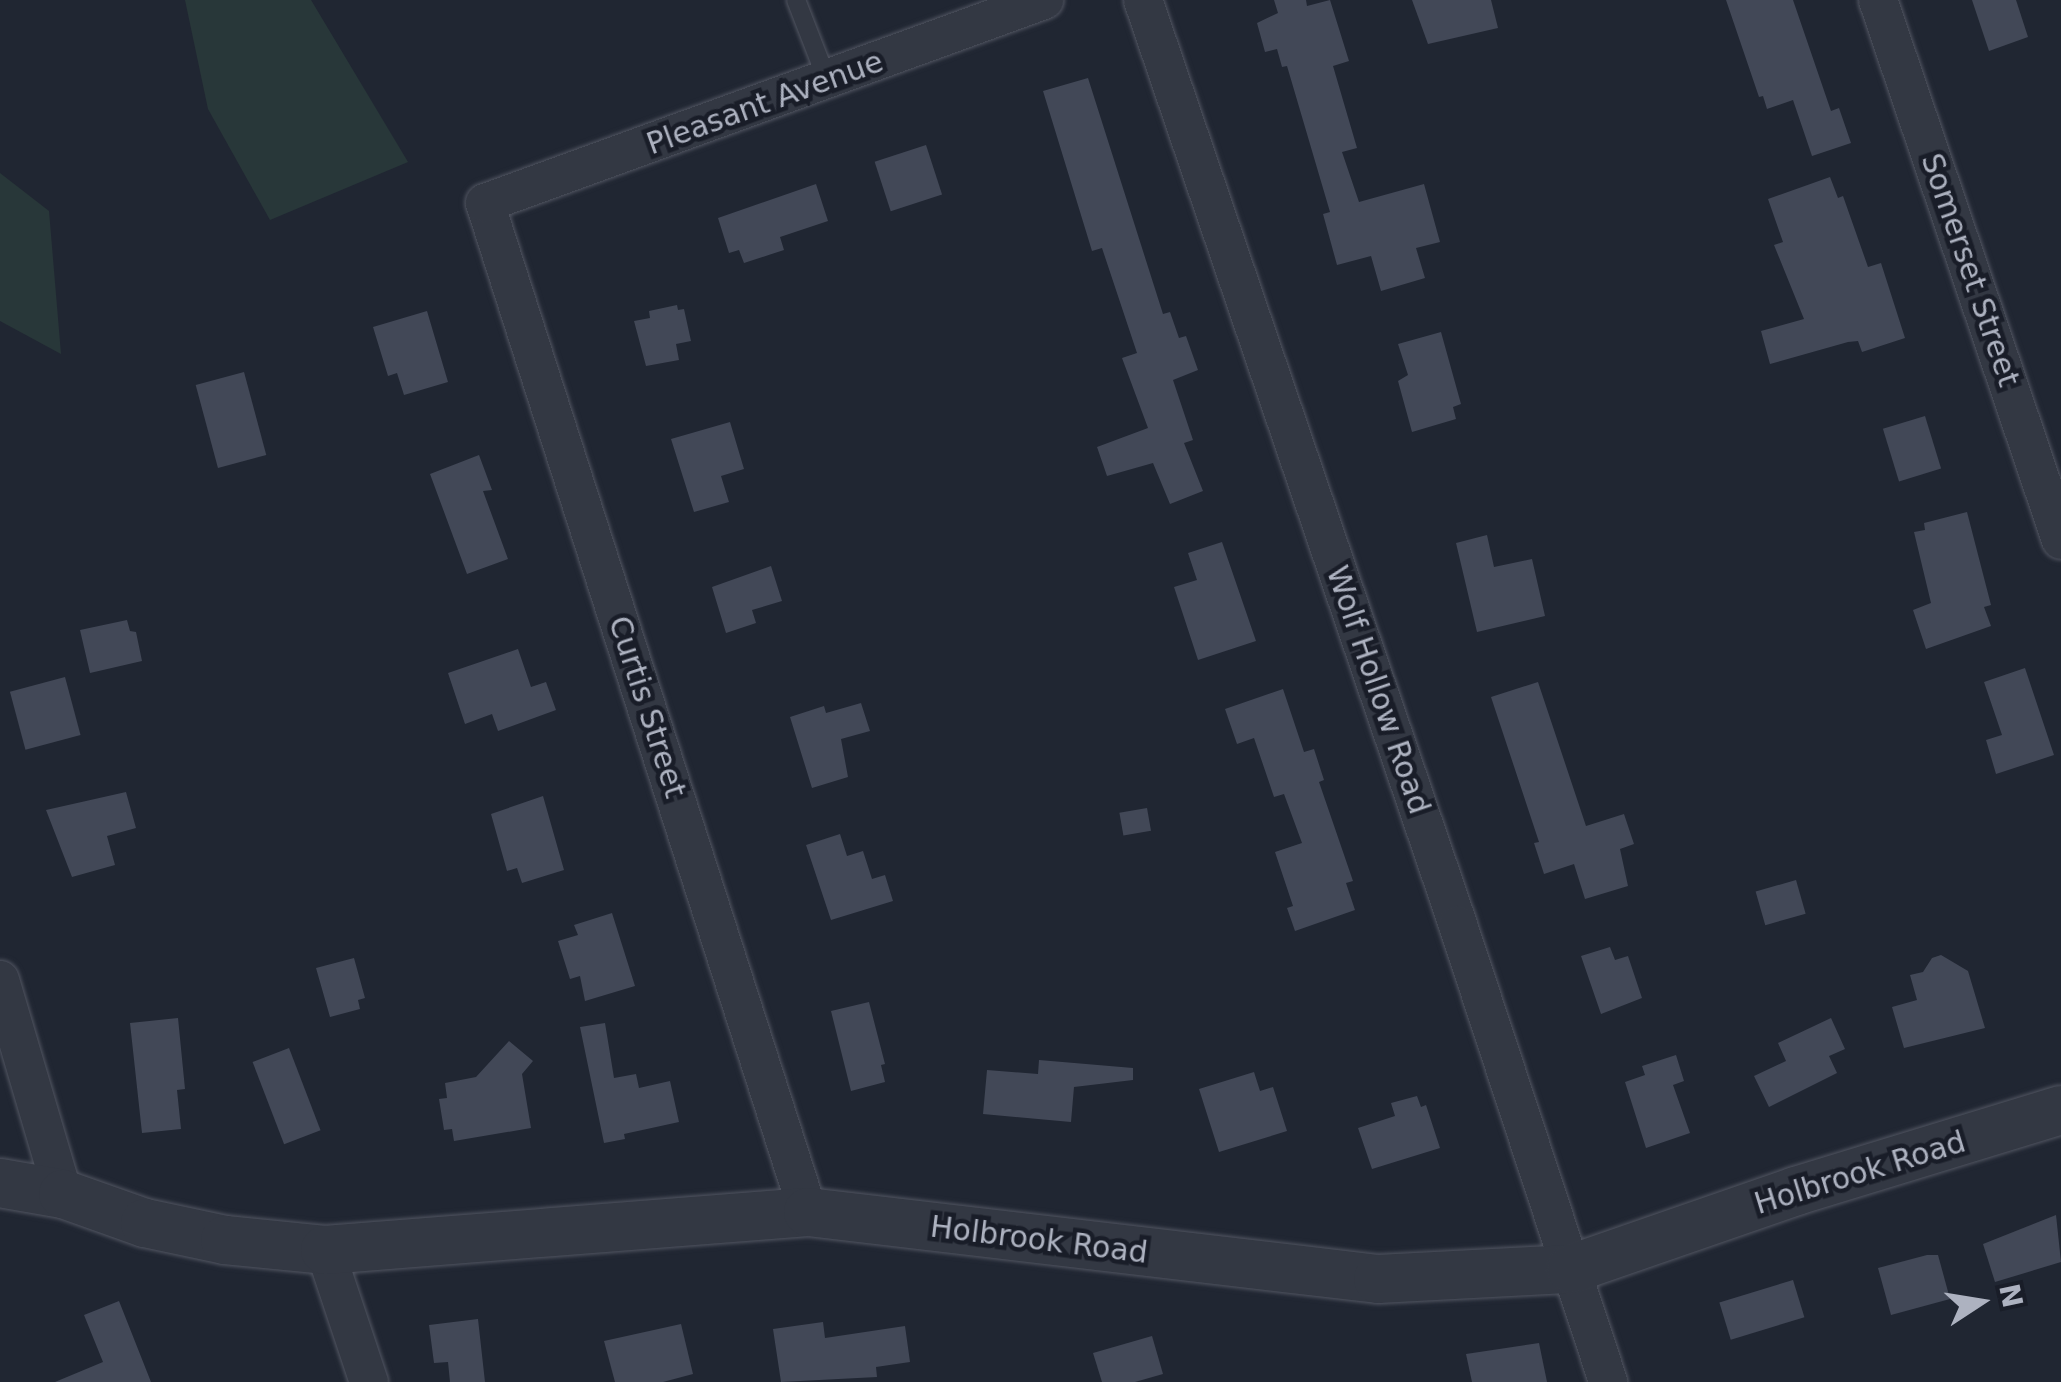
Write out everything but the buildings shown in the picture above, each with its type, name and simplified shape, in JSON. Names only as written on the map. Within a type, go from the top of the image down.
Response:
[{"type":"street","name":"Pleasant Avenue","points":[[486,203],[1044,0]]},
{"type":"street","name":"Wolf Hollow Road","points":[[1143,0],[1458,925],[1608,1382]]},
{"type":"street","name":"Somerset Street","points":[[1878,0],[2061,540]]},
{"type":"street","name":"Curtis Street","points":[[486,203],[808,1212]]},
{"type":"street","points":[[0,980],[64,1194]]},
{"type":"street","name":"Holbrook Road","points":[[0,1183],[64,1194],[144,1224],[226,1240],[325,1250],[808,1212],[1378,1279],[1570,1270],[1796,1190],[2061,1110]]},
{"type":"street","points":[[325,1250],[369,1382]]},
{"type":"lane","points":[[796,0],[827,80]]},
{"type":"shaded area","points":[[185,0],[311,0],[408,162],[270,220],[208,109]]},
{"type":"shaded area","points":[[0,173],[49,211],[61,354],[0,321]]}]
